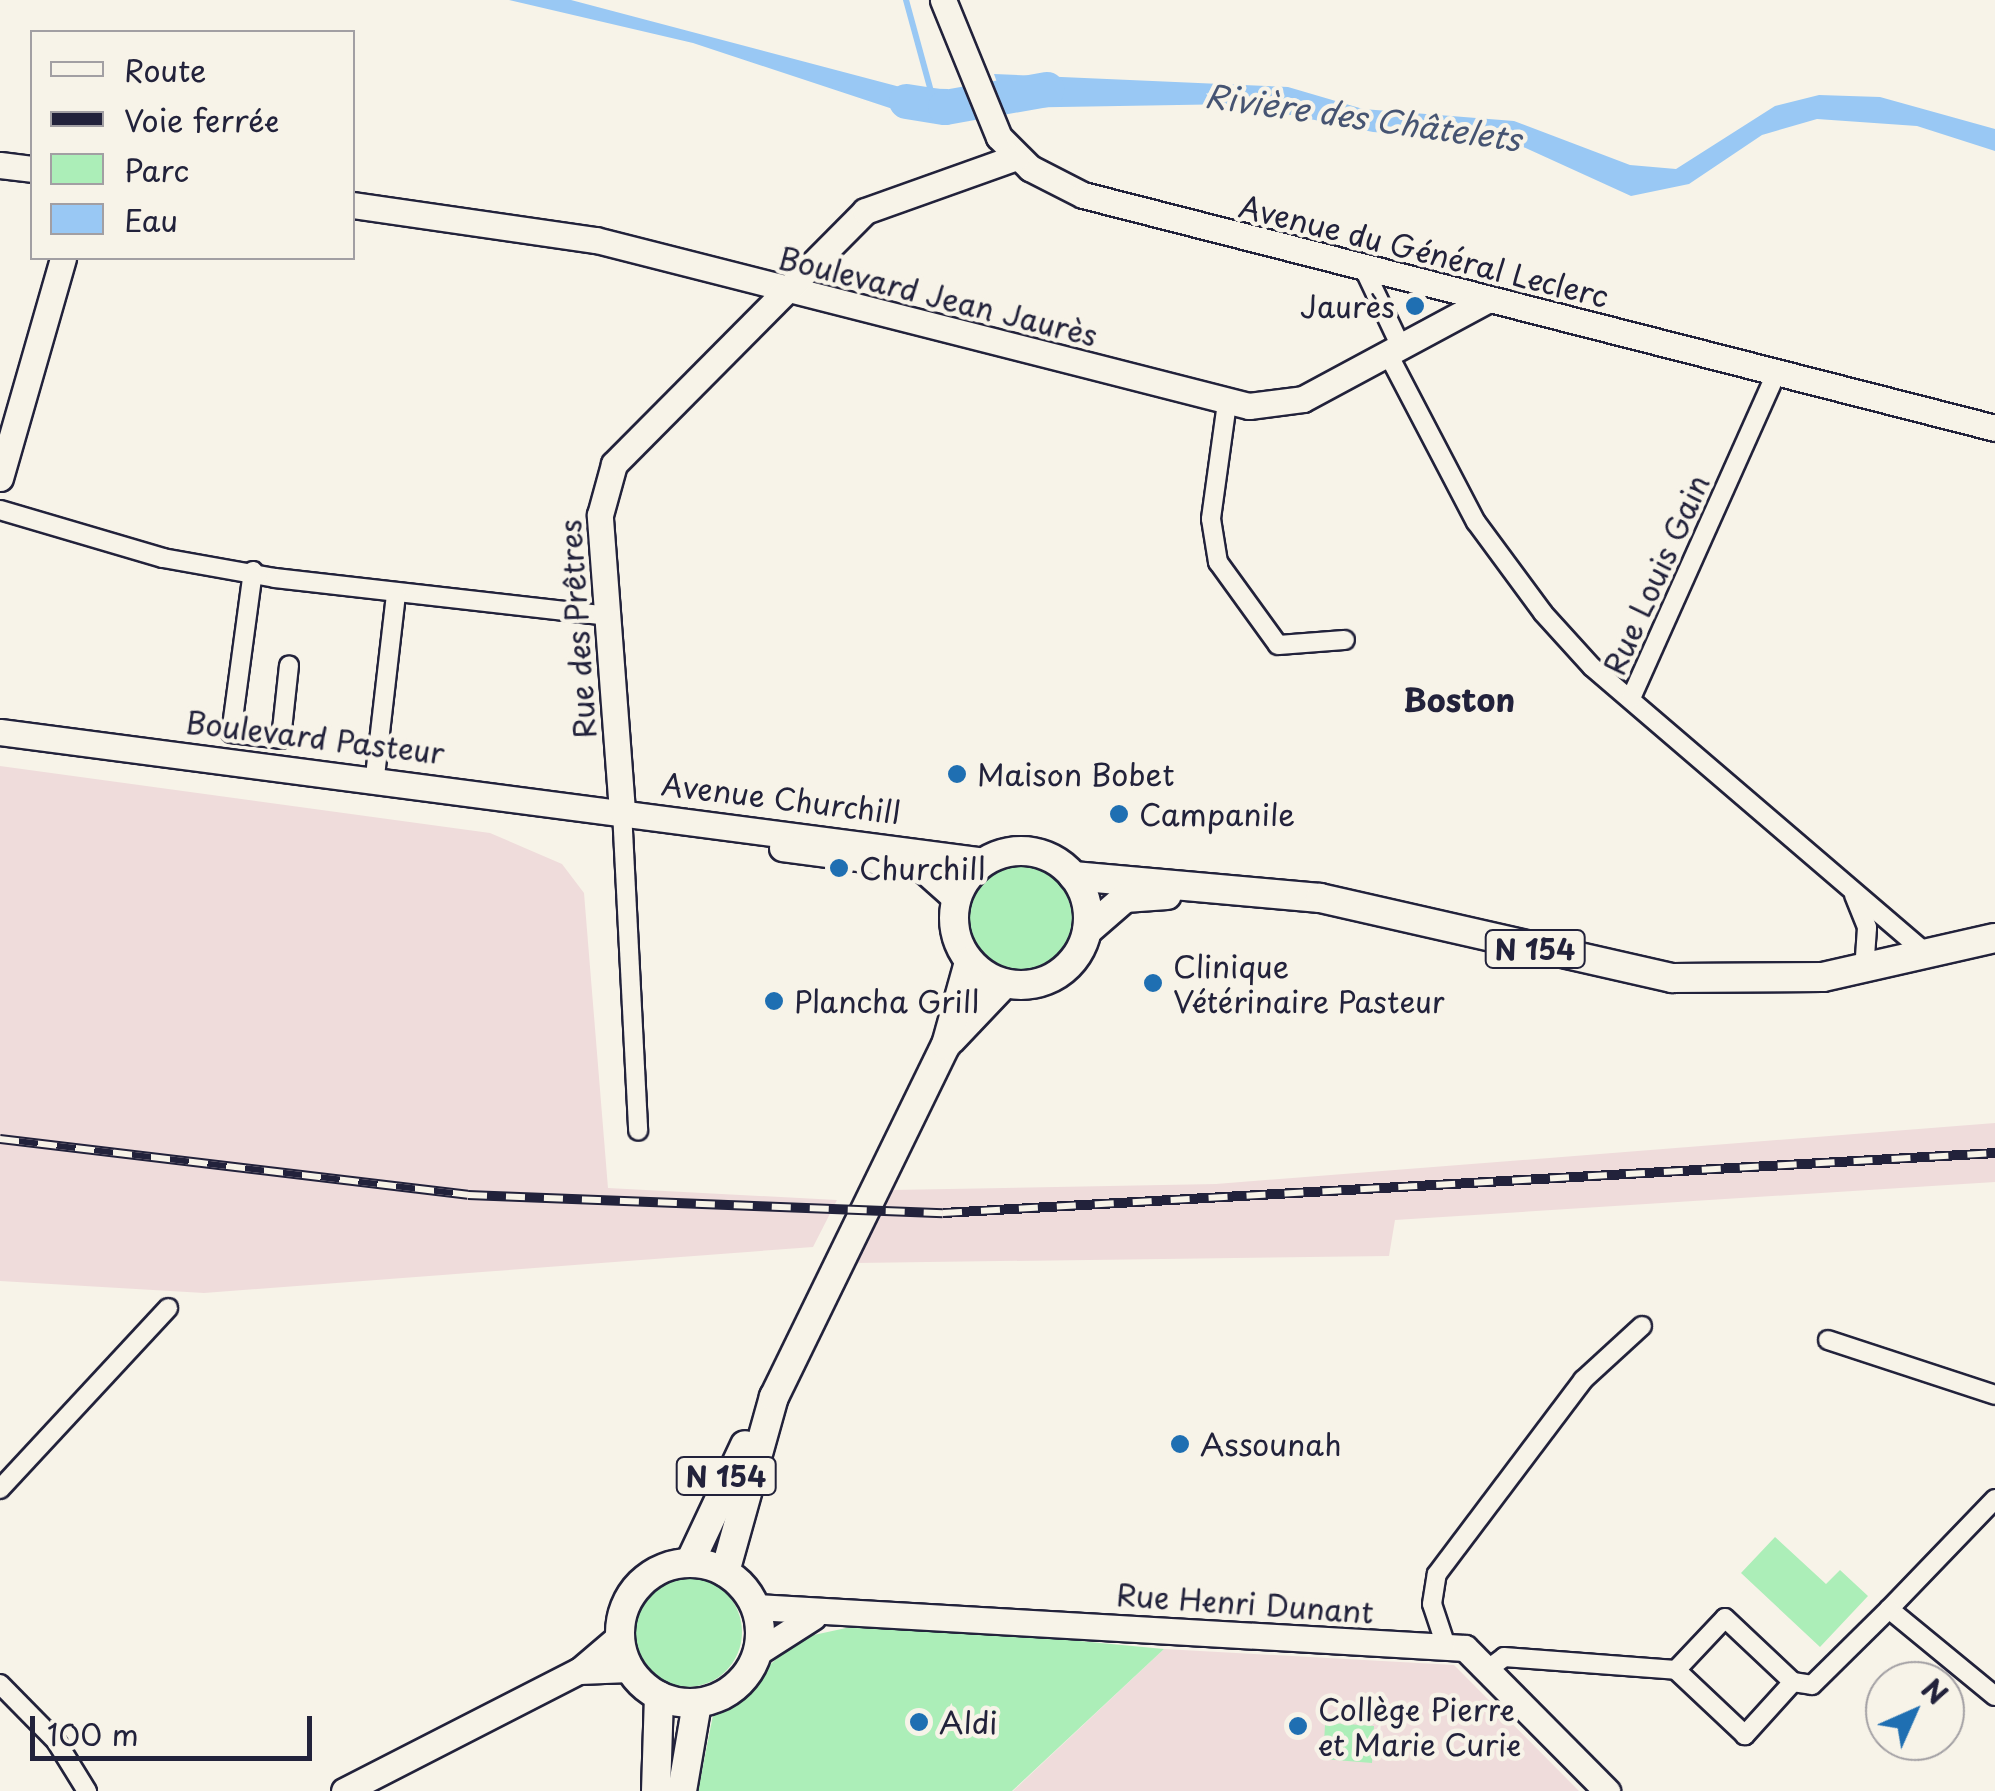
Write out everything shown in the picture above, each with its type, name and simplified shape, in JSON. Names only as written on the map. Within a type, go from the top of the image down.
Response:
[{"type":"main road","points":[[1032,852],[1074,876],[1087,930],[1057,976],[1004,984],[969,962],[955,932],[956,899],[984,861],[1032,852]]},
{"type":"main road","name":"N 154","points":[[1074,876],[1303,895],[1672,978],[1864,971],[1995,938]]},
{"type":"main road","name":"N 154","points":[[1087,930],[1115,903],[1154,894],[1358,922],[1709,994],[1862,986],[1995,953]]},
{"type":"main road","name":"N 154","points":[[690,1562],[728,1472],[774,1396],[946,1044],[969,962]]},
{"type":"main road","name":"N 154","points":[[946,1044],[1004,984]]},
{"type":"main road","name":"N 154","points":[[725,1572],[774,1396]]},
{"type":"main road","points":[[690,1562],[725,1572],[756,1607],[758,1652],[735,1687],[697,1703],[658,1696],[630,1669],[620,1636],[627,1603],[648,1576],[690,1562]]},
{"type":"main road","points":[[656,1791],[658,1696]]},
{"type":"main road","points":[[682,1791],[697,1703]]},
{"type":"street","name":"Avenue du Général Leclerc","points":[[943,0],[984,114],[1017,157],[1102,202],[1995,428]]},
{"type":"street","name":"Rue des Prêtres","points":[[638,1131],[622,811],[600,515],[608,476],[631,440],[865,211],[1017,157]]},
{"type":"street","points":[[0,165],[30,169]]},
{"type":"street","name":"Boulevard Jean Jaurès","points":[[355,205],[596,240],[1227,403],[1303,399],[1486,300]]},
{"type":"street","points":[[0,478],[6,436],[62,260]]},
{"type":"street","points":[[1364,269],[1394,351],[1476,522],[1542,613],[1631,698]]},
{"type":"street","name":"Rue Louis Gain","points":[[1776,374],[1631,698],[1930,957]]},
{"type":"street","points":[[1227,403],[1211,518],[1218,562],[1278,644],[1346,640]]},
{"type":"street","points":[[0,510],[163,558],[396,594],[608,616]]},
{"type":"street","points":[[253,571],[231,733],[281,738],[289,665]]},
{"type":"street","points":[[376,776],[396,594]]},
{"type":"street","name":"Boulevard Pasteur","points":[[0,732],[376,776],[622,811]]},
{"type":"street","name":"Avenue Churchill","points":[[622,811],[984,861]]},
{"type":"street","name":"Avenue Churchill","points":[[622,811],[742,842],[918,866],[956,899]]},
{"type":"street","name":"Rue Louis Gain","points":[[1848,886],[1866,928],[1864,971]]},
{"type":"street","points":[[0,1489],[168,1308]]},
{"type":"street","points":[[1447,1649],[1432,1604],[1437,1574],[1582,1380],[1642,1326]]},
{"type":"street","points":[[1828,1340],[1995,1395]]},
{"type":"street","points":[[1676,1670],[1726,1618],[1793,1682],[1812,1685],[1995,1499]]},
{"type":"street","name":"Rue Henri Dunant","points":[[756,1607],[818,1615],[886,1611],[1465,1648],[1607,1791]]},
{"type":"street","points":[[1890,1609],[1995,1696]]},
{"type":"street","points":[[758,1652],[818,1615]]},
{"type":"street","points":[[344,1791],[579,1671],[620,1636]]},
{"type":"street","points":[[1487,1670],[1504,1657],[1676,1670],[1745,1735],[1793,1682]]},
{"type":"street","points":[[579,1671],[630,1669]]},
{"type":"street","points":[[0,1684],[56,1741],[87,1791]]},
{"type":"shaded area","points":[[0,766],[490,833],[562,864],[584,893],[608,1188],[837,1200],[813,1247],[204,1293],[0,1281]]},
{"type":"shaded area","points":[[1995,1123],[1995,1182],[1395,1220],[1389,1256],[855,1263],[892,1190],[1216,1184]]},
{"type":"shaded area","name":"Collège Pierre et Marie Curie","points":[[1164,1649],[1454,1665],[1579,1791],[1013,1791]]},
{"type":"green space","points":[[1019,866],[1039,870],[1057,881],[1068,899],[1072,919],[1068,939],[1057,957],[1039,968],[1019,972],[999,968],[981,957],[970,939],[966,919],[970,899],[981,881],[999,870]]},
{"type":"green space","points":[[1775,1537],[1826,1584],[1840,1570],[1868,1596],[1820,1647],[1741,1573]]},
{"type":"green space","points":[[687,1577],[708,1581],[726,1593],[738,1611],[742,1632],[738,1653],[726,1671],[708,1683],[687,1687],[666,1683],[648,1671],[636,1653],[632,1632],[636,1611],[648,1593],[666,1581]]},
{"type":"green space","points":[[846,1628],[954,1629],[1164,1649],[1012,1791],[698,1791],[713,1715],[800,1638]]},
{"type":"green space","points":[[1326,1709],[1332,1723],[1374,1726],[1372,1763],[1323,1759]]},
{"type":"water","points":[[509,0],[571,0],[904,88],[948,89],[959,118],[917,117],[693,43]]},
{"type":"water","points":[[994,74],[1288,87],[1363,109],[1514,121],[1630,165],[1676,169],[1775,106],[1819,95],[1880,97],[1995,129],[1995,151],[1917,126],[1817,119],[1762,135],[1689,184],[1631,196],[1510,141],[1373,132],[1237,104],[1006,108]]},
{"type":"waterway","points":[[906,0],[932,95]]},
{"type":"waterway","name":"Rivière des Châtelets","points":[[906,101],[945,107],[1046,89]]},
{"type":"railway","points":[[0,1139],[468,1195],[943,1213],[1995,1153]]},
{"type":"place","name":"Jaurès","points":[[1415,306]]},
{"type":"place","name":"Maison Bobet","points":[[957,774]]},
{"type":"place","name":"Campanile","points":[[1119,814]]},
{"type":"place","name":"Churchill","points":[[839,868]]},
{"type":"place","name":"Clinique Vétérinaire Pasteur","points":[[1153,983]]},
{"type":"place","name":"Plancha Grill","points":[[774,1001]]},
{"type":"place","name":"Assounah","points":[[1180,1444]]},
{"type":"place","name":"Aldi","points":[[919,1722]]},
{"type":"place","name":"Collège Pierre et Marie Curie","points":[[1298,1726]]},
{"type":"district","name":"Boston","points":[[1459,699]]}]
